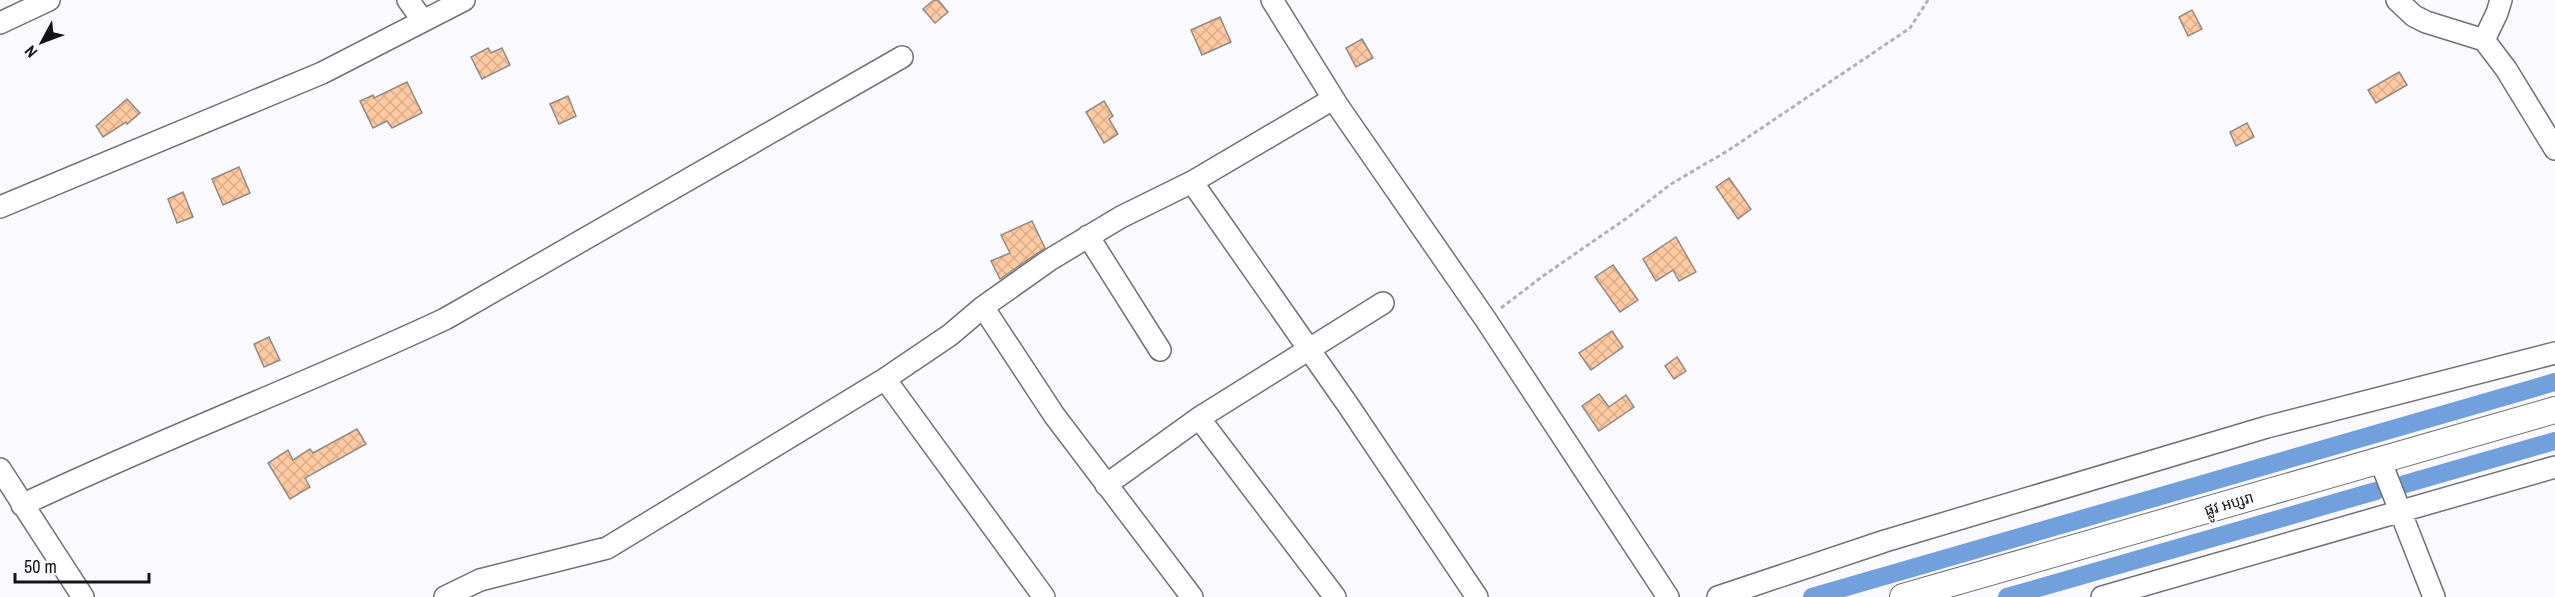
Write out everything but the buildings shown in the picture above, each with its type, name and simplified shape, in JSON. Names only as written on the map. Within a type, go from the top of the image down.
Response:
[{"type":"street","points":[[0,22],[49,0]]},
{"type":"street","points":[[408,0],[423,21]]},
{"type":"street","points":[[0,207],[322,73],[464,0]]},
{"type":"street","points":[[1272,0],[1334,99],[1486,320],[1668,597]]},
{"type":"street","points":[[2397,0],[2414,16],[2426,22],[2484,40],[2506,69],[2555,149]]},
{"type":"street","points":[[2484,40],[2501,0]]},
{"type":"street","points":[[22,505],[116,461],[379,350],[445,319],[902,57]]},
{"type":"street","points":[[445,597],[480,580],[607,548],[885,379],[950,335],[983,307],[1051,259],[1088,236],[1192,182],[1334,99]]},
{"type":"street","points":[[1192,182],[1309,349],[1477,597]]},
{"type":"street","points":[[1088,236],[1160,350]]},
{"type":"street","points":[[1106,485],[1199,418],[1383,303]]},
{"type":"street","points":[[983,307],[1031,382],[1192,597]]},
{"type":"street","points":[[1718,597],[1885,541],[2267,428],[2555,353]]},
{"type":"street","points":[[885,379],[1044,597]]},
{"type":"street","name":"ផ្លូវ អប្សរា","points":[[1903,597],[2555,410]]},
{"type":"street","points":[[1199,418],[1335,597]]},
{"type":"street","points":[[2380,460],[2422,572],[2434,597]]},
{"type":"street","points":[[2102,597],[2555,467]]},
{"type":"street","points":[[0,469],[83,597]]},
{"type":"path","points":[[1486,320],[1542,276],[1627,218],[1671,184],[1729,150],[1910,28],[1928,0]]},
{"type":"waterway","points":[[1812,597],[2555,382]]},
{"type":"waterway","points":[[2405,484],[2555,441]]},
{"type":"waterway","points":[[2007,597],[2376,491]]}]
